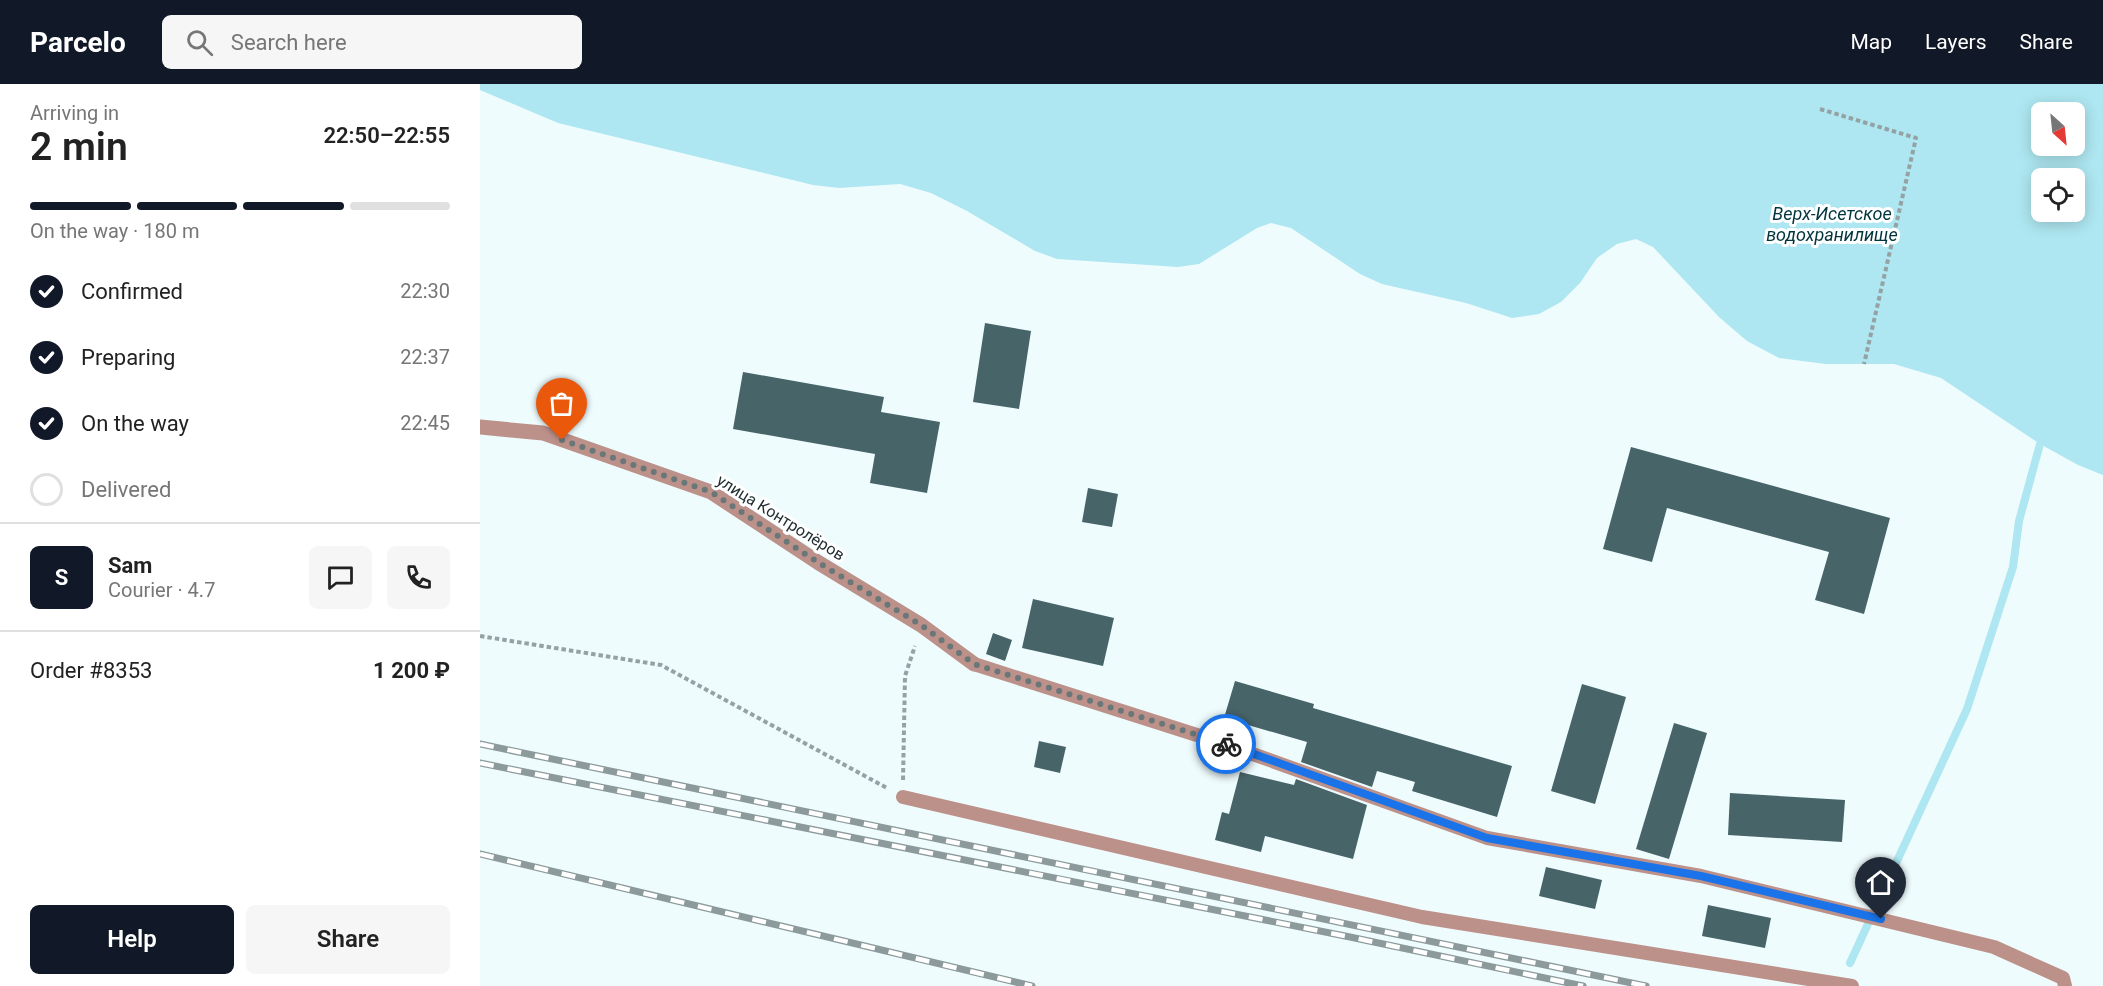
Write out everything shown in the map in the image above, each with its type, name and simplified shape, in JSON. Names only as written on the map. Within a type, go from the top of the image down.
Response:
[{"type":"street","name":"улица Контролёров","points":[[480,428],[543,433],[711,492],[819,563],[921,625],[974,664]]},
{"type":"lane","points":[[974,664],[1222,743],[1487,838],[1701,876],[1994,946],[2062,978],[2065,986]]},
{"type":"lane","points":[[903,797],[1422,917],[1852,986]]},
{"type":"path","points":[[1820,109],[1916,138],[1864,364]]},
{"type":"path","points":[[480,636],[661,665],[903,797],[905,676],[921,625]]},
{"type":"water","name":"Верх-Исетское водохранилище","points":[[480,84],[2103,84],[2103,475],[2078,465],[2040,444],[1941,378],[1894,364],[1826,364],[1779,358],[1747,341],[1719,317],[1653,247],[1636,239],[1617,244],[1597,258],[1580,283],[1561,302],[1539,314],[1512,318],[1466,303],[1382,284],[1360,274],[1291,228],[1271,223],[1257,228],[1199,264],[1178,267],[1057,259],[1035,251],[967,211],[931,193],[900,184],[839,188],[813,185],[558,123],[480,90]]},
{"type":"building","points":[[985,323],[1031,331],[1019,409],[973,402]]},
{"type":"building","points":[[743,372],[884,397],[881,412],[940,422],[927,493],[870,483],[875,454],[733,429]]},
{"type":"building","points":[[1631,447],[1890,518],[1864,614],[1815,600],[1829,552],[1667,508],[1652,562],[1603,549]]},
{"type":"building","points":[[1088,488],[1118,494],[1112,527],[1082,522]]},
{"type":"building","points":[[1033,599],[1114,618],[1103,666],[1022,648]]},
{"type":"building","points":[[993,633],[1012,640],[1005,661],[986,654]]},
{"type":"building","points":[[1235,681],[1314,704],[1313,708],[1512,766],[1497,817],[1412,791],[1415,782],[1377,771],[1372,787],[1301,762],[1307,742],[1224,718]]},
{"type":"building","points":[[1582,684],[1626,697],[1595,804],[1551,791]]},
{"type":"building","points":[[1674,723],[1707,733],[1669,859],[1636,849]]},
{"type":"building","points":[[1039,741],[1066,747],[1060,773],[1034,767]]},
{"type":"building","points":[[1240,772],[1294,785],[1296,779],[1367,805],[1353,859],[1265,836],[1261,852],[1215,840],[1222,812],[1229,814]]},
{"type":"building","points":[[1730,793],[1845,800],[1842,842],[1728,835]]},
{"type":"building","points":[[1546,867],[1602,880],[1595,909],[1539,896]]},
{"type":"building","points":[[1708,905],[1771,918],[1765,948],[1702,936]]},
{"type":"waterway","points":[[1850,963],[1967,709],[2013,567],[2019,521],[2040,444]]},
{"type":"railway","points":[[480,744],[1646,986]]},
{"type":"railway","points":[[480,763],[1350,937],[1583,986]]},
{"type":"railway","points":[[480,854],[1032,986]]},
{"type":"way so far","points":[[562,440],[711,492],[819,563],[921,625],[974,664],[1226,744]]},
{"type":"route","points":[[1226,744],[1487,838],[1701,876],[1881,919]]}]
